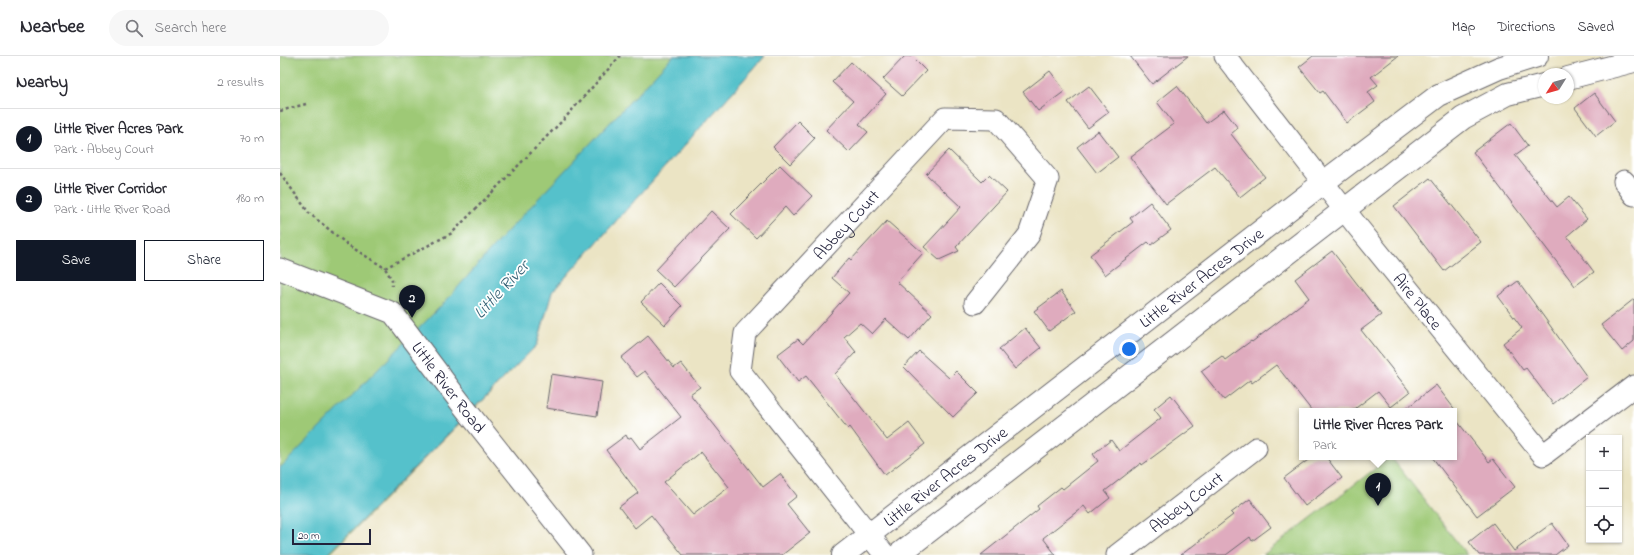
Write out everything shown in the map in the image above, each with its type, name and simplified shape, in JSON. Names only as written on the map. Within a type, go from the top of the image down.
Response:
[{"type":"street","name":"Aire Place","points":[[1225,56],[1344,209],[1543,455],[1634,386]]},
{"type":"street","name":"Little River Acres Drive","points":[[843,555],[1324,182],[1439,95],[1498,68],[1537,56]]},
{"type":"street","points":[[1574,76],[1634,61]]},
{"type":"street","name":"Little River Acres Drive","points":[[898,555],[1344,209],[1464,118],[1508,94],[1538,86]]},
{"type":"street","name":"Abbey Court","points":[[885,555],[870,534],[740,372],[745,333],[945,118],[996,119],[1048,180],[1029,235],[975,303]]},
{"type":"street","points":[[280,268],[393,313]]},
{"type":"street","name":"Little River Road","points":[[393,313],[460,402],[581,555]]},
{"type":"street","name":"Abbey Court","points":[[1117,555],[1256,448]]},
{"type":"path","points":[[384,268],[452,233],[565,118],[620,56]]},
{"type":"path","points":[[280,111],[306,104]]},
{"type":"path","points":[[280,173],[310,213],[348,245],[384,268],[392,280],[393,313]]},
{"type":"green space","points":[[280,56],[765,56],[552,292],[537,345],[329,555],[280,555]]},
{"type":"green space","points":[[1386,460],[1393,460],[1467,555],[1263,555]]},
{"type":"water","name":"Little River","points":[[673,56],[765,56],[552,292],[537,345],[327,555],[280,555],[280,468],[445,302],[502,237]]},
{"type":"building","points":[[905,56],[911,56],[926,71],[902,96],[883,79]]},
{"type":"building","points":[[1130,56],[1188,56],[1152,84]]},
{"type":"building","points":[[1313,56],[1398,56],[1371,77],[1378,85],[1368,92],[1375,102],[1347,123],[1323,91],[1320,93],[1299,67]]},
{"type":"building","points":[[851,62],[886,94],[859,124],[868,132],[849,152],[826,130],[853,101],[832,82]]},
{"type":"building","points":[[1050,71],[1065,91],[1038,111],[1023,92]]},
{"type":"building","points":[[1089,86],[1109,112],[1088,128],[1068,102]]},
{"type":"building","points":[[1177,86],[1206,123],[1224,110],[1238,128],[1231,134],[1265,177],[1240,197],[1215,167],[1166,204],[1130,157],[1174,124],[1157,102]]},
{"type":"building","points":[[1594,93],[1615,121],[1596,136],[1575,108]]},
{"type":"building","points":[[798,121],[815,138],[790,164],[773,147]]},
{"type":"building","points":[[1511,123],[1528,146],[1515,155],[1557,207],[1569,197],[1587,219],[1567,236],[1594,272],[1575,286],[1473,152]]},
{"type":"building","points":[[1098,131],[1118,157],[1097,173],[1077,147]]},
{"type":"building","points":[[949,150],[982,182],[989,175],[1007,192],[956,247],[959,251],[939,260],[924,247],[961,207],[926,174]]},
{"type":"building","points":[[780,165],[812,196],[793,216],[785,207],[756,238],[731,214]]},
{"type":"building","points":[[1430,178],[1481,242],[1444,271],[1394,206]]},
{"type":"building","points":[[1150,202],[1171,230],[1151,245],[1148,242],[1105,275],[1090,255],[1133,222],[1130,218]]},
{"type":"building","points":[[711,211],[730,229],[674,287],[656,270]]},
{"type":"building","points":[[887,221],[923,253],[897,282],[932,314],[909,340],[886,319],[872,334],[860,323],[844,337],[856,352],[835,374],[887,440],[909,423],[925,444],[885,475],[850,427],[848,429],[806,376],[798,382],[777,355],[798,339],[803,344],[849,293],[832,278],[849,258],[851,260]]},
{"type":"building","points":[[1332,251],[1381,315],[1361,330],[1410,392],[1391,407],[1378,391],[1356,408],[1310,408],[1276,365],[1252,383],[1250,380],[1224,400],[1201,371],[1222,356],[1225,360],[1251,341],[1252,342],[1309,298],[1295,279]]},
{"type":"building","points":[[1518,281],[1587,377],[1553,404],[1526,368],[1523,370],[1503,343],[1522,328],[1498,296]]},
{"type":"building","points":[[659,283],[682,306],[665,325],[641,302]]},
{"type":"building","points":[[1061,291],[1076,311],[1049,331],[1034,311]]},
{"type":"building","points":[[1634,299],[1634,341],[1622,351],[1601,325]]},
{"type":"building","points":[[1025,328],[1041,348],[1015,369],[999,349]]},
{"type":"building","points":[[648,336],[674,368],[681,363],[700,387],[690,394],[763,487],[780,474],[797,496],[787,504],[810,533],[782,555],[683,555],[651,515],[635,528],[619,507],[638,493],[606,450],[626,435],[628,439],[631,437],[640,449],[681,417],[645,371],[637,377],[621,358]],"holes":[[[701,452],[729,487],[693,515],[664,482]]]},
{"type":"building","points":[[919,351],[949,378],[956,371],[978,393],[953,417],[904,367]]},
{"type":"building","points":[[551,374],[602,382],[597,416],[546,408]]},
{"type":"building","points":[[1436,385],[1454,408],[1407,408]]},
{"type":"building","points":[[1171,395],[1195,426],[1142,465],[1141,463],[1105,491],[1110,498],[1090,514],[1084,506],[1043,538],[1056,555],[981,555],[1039,509],[1037,506],[1061,487],[1063,489],[1098,461],[1093,454],[1111,440],[1119,451],[1161,418],[1154,409]]},
{"type":"building","points":[[1457,421],[1489,462],[1493,459],[1515,487],[1477,516],[1434,460],[1457,460]]},
{"type":"building","points":[[1308,460],[1328,460],[1342,478],[1305,506],[1284,478]]},
{"type":"building","points":[[1250,499],[1271,527],[1252,541],[1250,537],[1226,555],[1181,555],[1233,515],[1231,513]]},
{"type":"building","points":[[1493,523],[1514,551],[1552,523],[1568,545],[1555,555],[1479,555],[1469,542]]},
{"type":"place","name":"Little River Corridor","points":[[412,318]]},
{"type":"place","name":"Little River Acres Park","points":[[1378,506]]}]
